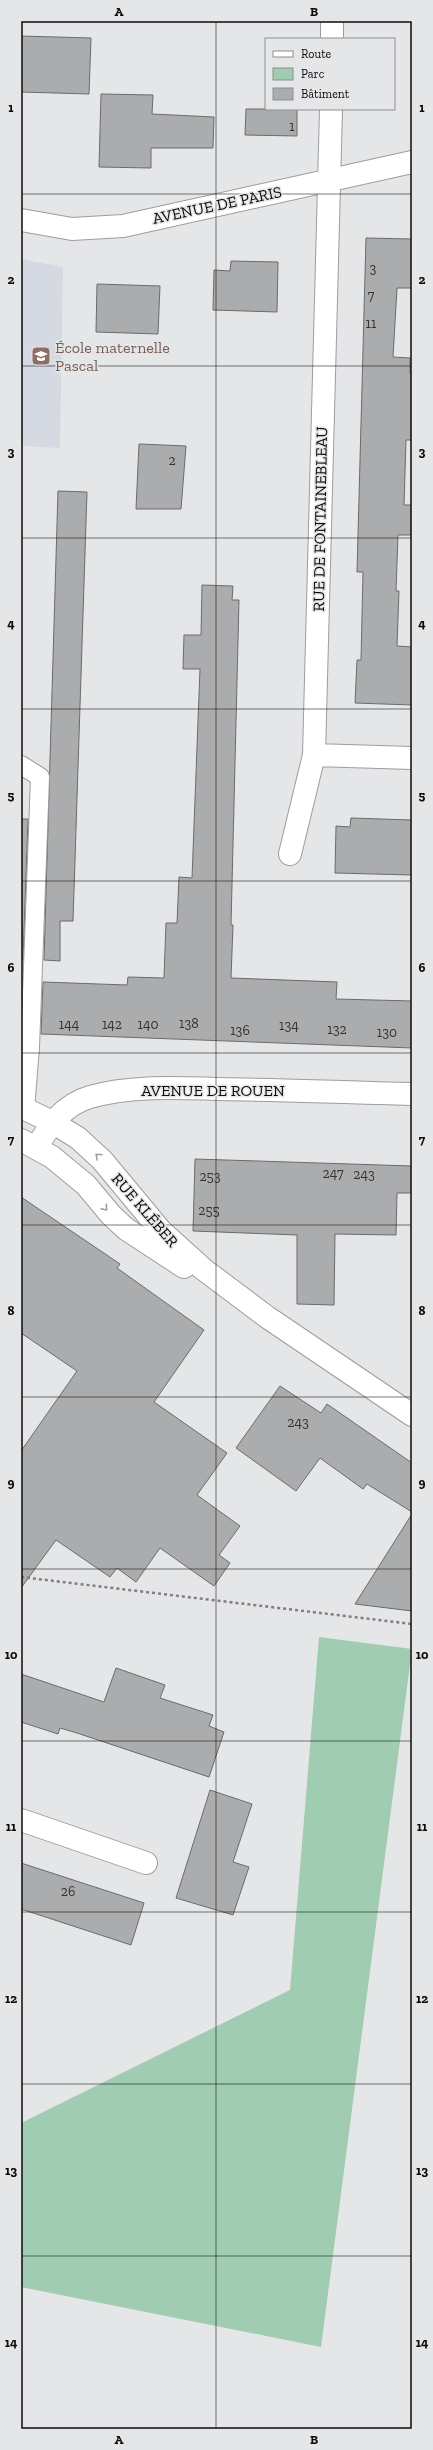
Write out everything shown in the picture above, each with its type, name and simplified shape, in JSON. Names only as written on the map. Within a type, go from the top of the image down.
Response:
[{"type":"street","points":[[332,21],[332,38]]},
{"type":"street","name":"RUE DE FONTAINEBLEAU","points":[[290,854],[314,755],[330,110]]},
{"type":"street","name":"AVENUE DE PARIS","points":[[21,220],[72,229],[123,226],[412,162]]},
{"type":"street","points":[[314,755],[412,758]]},
{"type":"street","name":"AVENUE DE ROUEN","points":[[29,1144],[64,1111],[90,1097],[132,1090],[219,1089],[412,1094]]},
{"type":"street","name":"RUE KLÉBER","points":[[23,1108],[52,1122],[78,1138],[102,1160],[176,1247],[267,1317]]},
{"type":"street","name":"RUE KLÉBER","points":[[29,1144],[52,1157],[76,1175],[111,1215],[140,1239],[267,1317],[412,1415]]},
{"type":"street","points":[[21,1820],[146,1862]]},
{"type":"lane","points":[[21,765],[40,777],[30,1048],[23,1108]]},
{"type":"path","points":[[21,1577],[412,1624]]},
{"type":"shaded area","name":"École maternelle Pascal","points":[[21,259],[63,267],[60,448],[21,446]]},
{"type":"green space","points":[[319,1637],[412,1649],[321,2347],[21,2287],[21,2123],[290,1990]]},
{"type":"building","points":[[21,36],[91,38],[89,94],[21,92]]},
{"type":"building","points":[[101,94],[153,95],[152,114],[214,117],[213,148],[151,148],[151,168],[99,167]]},
{"type":"building","points":[[246,109],[297,110],[297,136],[245,135]]},
{"type":"building","points":[[366,238],[412,239],[412,288],[397,288],[393,357],[410,358],[410,373],[412,373],[412,440],[406,440],[404,505],[412,505],[411,535],[398,535],[396,591],[399,591],[397,646],[412,647],[412,705],[355,703],[357,660],[361,660],[363,572],[357,572]]},
{"type":"building","points":[[231,261],[278,262],[277,312],[213,310],[214,270],[230,271]]},
{"type":"building","points":[[97,284],[160,286],[158,334],[96,332]]},
{"type":"building","points":[[139,444],[186,446],[181,509],[136,509]]},
{"type":"building","points":[[58,491],[87,492],[73,921],[60,921],[60,961],[44,960]]},
{"type":"building","points":[[202,585],[233,586],[232,600],[239,600],[231,978],[337,982],[336,999],[412,1001],[412,1048],[41,1034],[43,982],[127,985],[128,977],[164,978],[166,923],[177,923],[179,877],[192,878],[200,669],[183,669],[184,635],[201,635]]},
{"type":"building","points":[[351,818],[412,820],[412,875],[335,873],[336,826],[350,827]]},
{"type":"building","points":[[21,819],[28,819],[23,960],[21,960]]},
{"type":"building","points":[[195,1159],[412,1166],[412,1193],[397,1193],[396,1235],[335,1234],[334,1305],[297,1304],[297,1235],[193,1231]]},
{"type":"building","points":[[21,1197],[120,1264],[117,1268],[204,1330],[154,1402],[227,1453],[197,1495],[240,1526],[219,1555],[230,1563],[214,1586],[160,1548],[136,1582],[117,1568],[110,1577],[56,1540],[21,1588],[21,1451],[77,1371],[21,1333]]},
{"type":"building","points":[[280,1386],[321,1413],[327,1404],[412,1463],[412,1512],[367,1484],[363,1489],[320,1458],[296,1491],[236,1448]]},
{"type":"building","points":[[412,1514],[412,1611],[355,1604]]},
{"type":"building","points":[[116,1668],[165,1685],[160,1698],[213,1715],[209,1726],[224,1732],[209,1777],[60,1728],[58,1734],[21,1722],[21,1674],[104,1702]]},
{"type":"building","points":[[210,1790],[252,1804],[233,1862],[249,1867],[233,1915],[176,1898]]},
{"type":"building","points":[[21,1863],[144,1903],[131,1945],[21,1909]]},
{"type":"place","name":"École maternelle Pascal","points":[[41,356]]}]
